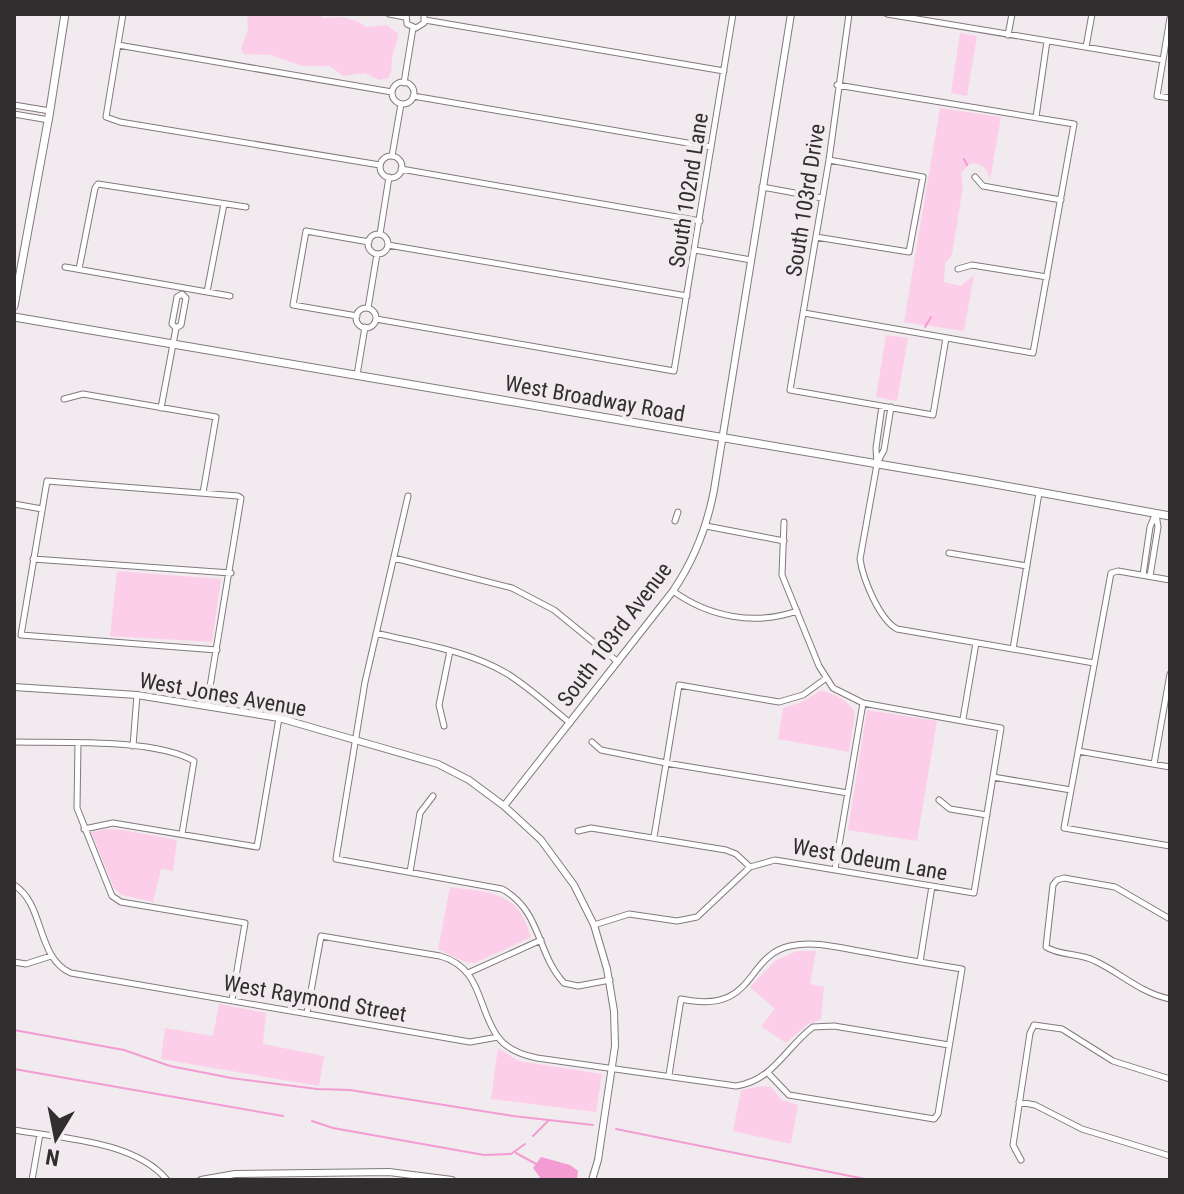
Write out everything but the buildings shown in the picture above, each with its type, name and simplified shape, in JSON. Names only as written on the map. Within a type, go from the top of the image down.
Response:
[{"type":"main road","points":[[14,306],[65,14]]},
{"type":"main road","name":"West Broadway Road","points":[[14,317],[1170,516]]},
{"type":"street","points":[[113,14],[123,15],[106,117],[120,122],[380,165]]},
{"type":"street","points":[[389,14],[405,15],[407,24],[413,28],[422,26],[425,17],[724,71]]},
{"type":"street","name":"South 102nd Lane","points":[[376,319],[674,371],[733,14]]},
{"type":"street","name":"South 103rd Avenue","points":[[504,806],[673,591],[692,561],[706,526],[791,14]]},
{"type":"street","name":"South 103rd Drive","points":[[849,14],[829,160],[790,390],[882,406]]},
{"type":"street","points":[[887,14],[1163,60]]},
{"type":"street","points":[[1008,35],[1012,14]]},
{"type":"street","points":[[1086,47],[1092,14]]},
{"type":"street","points":[[1170,21],[1157,96],[1170,98]]},
{"type":"street","points":[[404,83],[413,28]]},
{"type":"street","points":[[1036,117],[1047,41]]},
{"type":"street","points":[[118,45],[392,92]]},
{"type":"street","points":[[404,83],[412,89],[413,96],[401,104],[395,101],[392,92],[398,84],[404,83]]},
{"type":"street","points":[[804,313],[1033,353],[1074,124],[837,85]]},
{"type":"street","points":[[413,96],[711,147]]},
{"type":"street","points":[[392,156],[401,104]]},
{"type":"street","points":[[14,105],[49,115]]},
{"type":"street","points":[[14,114],[49,115]]},
{"type":"street","points":[[392,156],[399,160],[401,169],[396,176],[389,177],[382,173],[380,165],[385,158],[392,156]]},
{"type":"street","points":[[816,237],[909,252],[923,177],[829,160]]},
{"type":"street","points":[[401,169],[700,221]]},
{"type":"street","points":[[380,234],[389,177]]},
{"type":"street","points":[[975,177],[983,186],[1061,200]]},
{"type":"street","points":[[79,269],[98,184],[246,207]]},
{"type":"street","points":[[762,187],[822,198]]},
{"type":"street","points":[[207,292],[224,204]]},
{"type":"street","points":[[357,316],[293,305],[306,231],[369,242]]},
{"type":"street","points":[[380,234],[386,237],[388,245],[383,252],[377,253],[372,251],[369,242],[374,235],[380,234]]},
{"type":"street","points":[[388,245],[687,296]]},
{"type":"street","points":[[695,250],[751,260]]},
{"type":"street","points":[[368,308],[377,253]]},
{"type":"street","points":[[958,269],[972,265],[1047,277]]},
{"type":"street","points":[[65,267],[183,291],[230,296]]},
{"type":"street","points":[[161,408],[176,328],[181,325],[186,298],[183,291]]},
{"type":"street","points":[[368,308],[374,312],[376,319],[372,326],[365,327],[358,322],[357,316],[362,309],[368,308]]},
{"type":"street","points":[[357,375],[365,327]]},
{"type":"street","points":[[946,338],[933,415],[882,406],[877,464],[860,559],[887,624],[897,629],[1094,663]]},
{"type":"street","points":[[64,399],[83,394],[216,417],[203,493]]},
{"type":"street","points":[[877,464],[884,450],[891,407]]},
{"type":"street","points":[[207,705],[217,650],[231,573],[241,498],[47,481],[21,635],[217,650]]},
{"type":"street","points":[[1013,649],[1040,492]]},
{"type":"street","points":[[408,496],[354,740],[336,859],[502,889],[526,907],[564,983],[571,985],[610,980]]},
{"type":"street","points":[[14,504],[42,509]]},
{"type":"street","points":[[675,521],[678,512]]},
{"type":"street","points":[[1143,575],[1150,527],[1156,514]]},
{"type":"street","points":[[1150,577],[1158,527],[1156,514]]},
{"type":"street","points":[[784,522],[782,575],[825,679],[843,695],[863,703],[1001,728],[987,815],[950,809],[939,800]]},
{"type":"street","points":[[706,526],[784,541]]},
{"type":"street","points":[[949,553],[1027,566]]},
{"type":"street","points":[[394,558],[512,588],[554,610],[618,662]]},
{"type":"street","points":[[33,559],[231,573]]},
{"type":"street","points":[[1170,580],[1118,571],[1111,573],[1064,828],[1170,846]]},
{"type":"street","points":[[673,591],[698,608],[735,616],[769,619],[797,611]]},
{"type":"street","points":[[376,633],[468,655],[508,675],[570,723]]},
{"type":"street","points":[[963,719],[976,643]]},
{"type":"street","points":[[444,726],[439,705],[450,651]]},
{"type":"street","points":[[1154,764],[1170,674]]},
{"type":"street","points":[[654,837],[679,685],[779,702],[803,695],[825,679]]},
{"type":"street","name":"West Jones Avenue","points":[[14,687],[137,695],[279,718],[438,764],[469,780],[504,806]]},
{"type":"street","points":[[133,746],[137,695]]},
{"type":"street","points":[[835,869],[863,703]]},
{"type":"street","points":[[84,829],[113,823],[257,847],[279,718]]},
{"type":"street","points":[[14,742],[133,746],[182,754],[194,761],[182,834]]},
{"type":"street","points":[[592,742],[601,750],[666,763],[848,793]]},
{"type":"street","points":[[78,743],[77,808],[112,896],[121,902],[245,923],[232,1000]]},
{"type":"street","points":[[1078,751],[1170,767]]},
{"type":"street","points":[[993,777],[1071,790]]},
{"type":"street","points":[[410,872],[420,813],[433,796]]},
{"type":"street","points":[[504,806],[541,840],[574,885],[594,925],[610,980],[615,1030],[613,1068],[592,1180]]},
{"type":"street","name":"West Odeum Lane","points":[[750,867],[775,860],[974,893],[987,815]]},
{"type":"street","points":[[578,831],[591,828],[726,850],[736,854],[750,867],[697,917],[686,921],[629,914],[594,925]]},
{"type":"street","points":[[1170,919],[1115,887],[1064,878],[1053,885],[1046,947],[1053,952],[1073,953],[1095,961],[1157,997],[1170,999]]},
{"type":"street","points":[[14,885],[27,896],[51,956],[26,964],[14,962]]},
{"type":"street","points":[[920,962],[932,886]]},
{"type":"street","points":[[307,1013],[321,936],[454,961],[468,973],[476,986],[498,1037],[518,1053],[529,1057],[736,1086],[757,1081],[768,1073],[813,1027],[834,1026],[949,1045]]},
{"type":"street","points":[[468,973],[541,940]]},
{"type":"street","points":[[669,1075],[681,999],[709,1002],[727,998],[750,981],[778,949],[810,943],[962,969],[938,1114],[934,1119],[789,1095],[768,1073]]},
{"type":"street","name":"West Raymond Street","points":[[51,956],[71,973],[470,1042],[498,1037]]},
{"type":"street","points":[[1021,1160],[1013,1145],[1030,1033],[1034,1025],[1062,1029],[1113,1061],[1170,1079]]},
{"type":"street","points":[[1019,1102],[1035,1105],[1082,1129],[1170,1156]]},
{"type":"street","points":[[14,1130],[116,1149],[148,1162],[167,1180]]},
{"type":"street","points":[[32,1180],[40,1134]]},
{"type":"street","points":[[201,1180],[235,1174],[389,1172],[452,1180]]},
{"type":"shaded area","points":[[247,14],[317,14],[324,18],[341,17],[357,21],[366,27],[387,25],[398,34],[390,75],[379,80],[365,73],[343,76],[330,66],[302,66],[271,55],[244,54],[241,49],[248,29]]},
{"type":"shaded area","points":[[960,33],[977,36],[967,96],[951,93]]},
{"type":"shaded area","points":[[940,108],[1001,117],[990,180],[986,170],[978,164],[970,164],[961,173],[963,186],[952,255],[945,263],[944,282],[961,286],[974,275],[964,331],[904,322]]},
{"type":"shaded area","points":[[886,335],[908,338],[897,401],[876,397]]},
{"type":"shaded area","points":[[117,571],[221,579],[212,642],[110,636]]},
{"type":"shaded area","points":[[820,691],[840,698],[855,713],[849,752],[778,739],[783,708],[802,702]]},
{"type":"shaded area","points":[[867,710],[937,721],[917,841],[848,830]]},
{"type":"shaded area","points":[[105,829],[177,840],[173,871],[161,869],[153,902],[122,895],[114,888],[91,832]]},
{"type":"shaded area","points":[[450,887],[489,893],[507,900],[521,913],[531,937],[475,963],[465,962],[438,949]]},
{"type":"shaded area","points":[[797,951],[816,951],[810,984],[824,987],[821,1019],[807,1025],[786,1043],[761,1026],[775,1009],[750,987],[775,961]]},
{"type":"shaded area","points":[[219,1004],[266,1013],[263,1044],[324,1056],[319,1086],[161,1059],[165,1028],[213,1036]]},
{"type":"shaded area","points":[[498,1048],[518,1061],[602,1074],[596,1112],[491,1099]]},
{"type":"shaded area","points":[[771,1087],[782,1100],[798,1105],[791,1144],[733,1131],[741,1090]]},
{"type":"shaded area","points":[[541,1157],[570,1165],[578,1171],[577,1180],[542,1180],[533,1168]]},
{"type":"waterway","points":[[964,159],[967,165]]},
{"type":"waterway","points":[[925,327],[931,317]]},
{"type":"waterway","points":[[14,1030],[124,1050],[170,1066],[231,1078],[350,1090],[513,1116],[593,1125]]},
{"type":"waterway","points":[[14,1069],[283,1116]]},
{"type":"waterway","points":[[533,1136],[549,1120]]},
{"type":"waterway","points":[[312,1121],[333,1128],[484,1155],[511,1154],[525,1144]]},
{"type":"waterway","points":[[616,1129],[870,1180]]},
{"type":"waterway","points":[[516,1153],[538,1165]]}]
